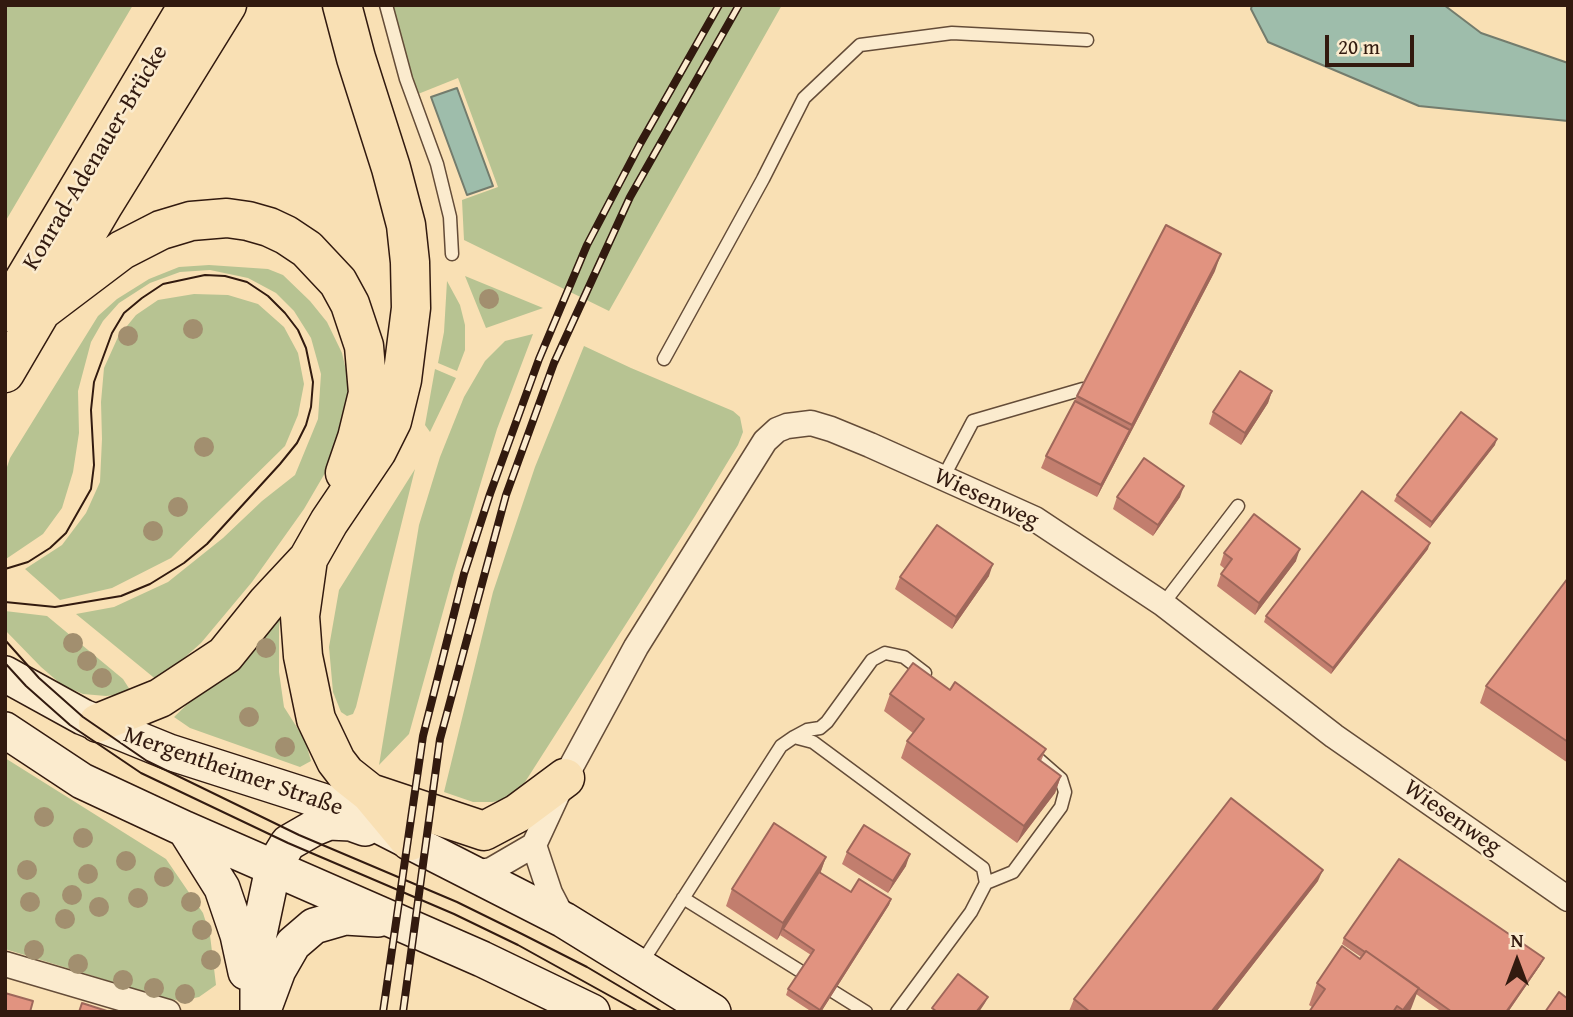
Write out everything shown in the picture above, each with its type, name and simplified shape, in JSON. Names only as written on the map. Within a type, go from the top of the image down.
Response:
[{"type":"main road","name":"Konrad-Adenauer-Brücke","points":[[5,312],[188,5]]},
{"type":"main road","points":[[5,373],[104,204],[227,5]]},
{"type":"main road","points":[[98,723],[160,698],[225,655],[267,603],[308,559],[329,522],[377,451],[392,421],[402,380],[411,308],[411,262],[406,225],[391,168],[342,5]]},
{"type":"main road","points":[[44,309],[94,270],[139,240],[191,221],[227,218],[269,227],[307,249],[338,282],[350,303],[360,332],[366,365],[368,393],[357,438],[329,522]]},
{"type":"main road","points":[[308,559],[300,616],[303,656],[316,719],[336,761],[346,774],[370,793],[411,841]]},
{"type":"main road","name":"Mergentheimer Straße","points":[[5,674],[98,723],[169,752],[369,820],[564,920],[713,1012]]},
{"type":"main road","points":[[5,730],[82,780],[273,868],[482,959],[592,1012]]},
{"type":"main road","points":[[370,793],[484,831],[518,813],[565,778]]},
{"type":"main road","name":"Mergentheimer Straße","points":[[273,868],[288,843],[299,835],[329,822],[351,823],[468,870]]},
{"type":"main road","points":[[186,829],[222,888],[238,935],[258,1012]]},
{"type":"main road","points":[[258,1012],[258,939],[273,868]]},
{"type":"main road","points":[[258,1012],[293,944],[314,926],[345,917],[390,920]]},
{"type":"street","name":"Wiesenweg","points":[[534,845],[565,778],[636,647],[765,441],[777,430],[787,426],[811,423],[831,429],[1035,519],[1163,604],[1334,736],[1568,899]]},
{"type":"street","points":[[468,870],[491,870],[534,845],[550,893],[564,920]]},
{"type":"street","points":[[5,964],[168,1012]]},
{"type":"lane","points":[[386,5],[406,79],[437,164],[450,217],[452,254]]},
{"type":"lane","points":[[664,359],[763,179],[804,98],[860,45],[952,33],[1087,40]]},
{"type":"lane","points":[[943,478],[973,421],[1083,389]]},
{"type":"lane","points":[[1163,604],[1238,506]]},
{"type":"lane","points":[[639,967],[781,746],[807,730],[820,728],[827,722],[872,660],[885,653],[904,657],[937,682]]},
{"type":"lane","points":[[794,737],[813,742],[983,868],[986,883],[971,912],[897,1012]]},
{"type":"lane","points":[[986,883],[1013,872],[1061,807],[1065,793],[1061,779],[1024,746]]},
{"type":"lane","points":[[683,898],[866,1012]]},
{"type":"green space","points":[[5,5],[133,5],[5,222]]},
{"type":"green space","points":[[380,5],[782,5],[609,311],[464,240],[462,200],[498,187],[458,78],[408,98]]},
{"type":"green space","points":[[209,265],[268,269],[283,275],[327,322],[342,353],[349,383],[344,421],[332,461],[304,509],[252,582],[201,643],[158,681],[76,614],[114,607],[168,582],[295,475],[318,419],[321,374],[311,338],[294,311],[276,293],[248,278],[210,270],[180,272],[150,283],[119,303],[103,321],[91,342],[78,391],[79,433],[73,472],[62,508],[43,534],[6,559],[5,473],[10,458],[98,316],[117,299],[149,279],[179,267]]},
{"type":"green space","points":[[465,276],[543,308],[486,328]]},
{"type":"green space","points":[[447,281],[460,305],[465,325],[465,350],[457,371],[438,363],[444,332]]},
{"type":"green space","points":[[194,294],[228,295],[258,304],[284,327],[298,353],[304,384],[298,415],[285,446],[171,558],[112,588],[60,600],[25,569],[62,545],[86,513],[100,482],[104,368],[118,337],[136,315],[158,300]]},
{"type":"green space","points":[[533,334],[497,429],[409,734],[379,765],[419,525],[440,457],[464,397],[485,361],[505,341]]},
{"type":"green space","points":[[584,346],[733,411],[740,417],[743,432],[738,445],[695,516],[518,793],[505,800],[473,802],[444,792],[493,592],[535,467]]},
{"type":"green space","points":[[435,369],[456,378],[430,432],[425,425]]},
{"type":"green space","points":[[415,469],[356,707],[353,714],[347,716],[341,712],[333,692],[329,647],[339,590]]},
{"type":"green space","points":[[283,598],[279,627],[279,672],[284,707],[305,740],[311,761],[300,767],[190,728],[174,717],[200,692]]},
{"type":"green space","points":[[5,611],[47,616],[123,679],[132,693],[106,696],[83,694],[62,685],[5,630]]},
{"type":"green space","points":[[5,758],[166,859],[203,913],[210,935],[216,985],[199,997],[181,1001],[5,949]]},
{"type":"shaded area","points":[[1252,5],[1444,5],[1481,33],[1568,63],[1568,121],[1419,106],[1268,42],[1251,9]]},
{"type":"shaded area","points":[[457,88],[493,186],[467,195],[431,97]]},
{"type":"building","points":[[1166,225],[1221,254],[1132,425],[1077,396]]},
{"type":"building","points":[[1240,371],[1272,391],[1245,433],[1213,412]]},
{"type":"building","points":[[1075,401],[1130,430],[1101,485],[1046,456]]},
{"type":"building","points":[[1461,412],[1497,439],[1432,522],[1397,495]]},
{"type":"building","points":[[1144,458],[1184,486],[1158,525],[1117,497]]},
{"type":"building","points":[[1362,491],[1430,543],[1333,668],[1266,616]]},
{"type":"building","points":[[1254,514],[1300,549],[1259,603],[1221,574],[1232,559],[1224,553]]},
{"type":"building","points":[[937,525],[993,564],[956,617],[900,577]]},
{"type":"building","points":[[1568,578],[1568,742],[1486,686]]},
{"type":"building","points":[[913,663],[950,690],[955,682],[1046,749],[1038,759],[1061,776],[1024,826],[907,741],[924,719],[890,694]]},
{"type":"building","points":[[1231,798],[1323,870],[1211,1012],[1090,1012],[1074,999]]},
{"type":"building","points":[[774,823],[826,857],[783,923],[732,889]]},
{"type":"building","points":[[864,825],[910,854],[893,881],[847,852]]},
{"type":"building","points":[[1399,859],[1544,958],[1506,1012],[1452,1012],[1344,938]]},
{"type":"building","points":[[819,872],[851,892],[859,879],[891,899],[820,1010],[788,989],[814,950],[783,929]]},
{"type":"building","points":[[1342,946],[1360,959],[1366,951],[1419,988],[1403,1010],[1397,1006],[1393,1012],[1309,1012],[1325,989],[1317,983]]},
{"type":"building","points":[[958,974],[988,997],[976,1012],[937,1012],[932,1008]]},
{"type":"building","points":[[1559,992],[1568,999],[1568,1012],[1545,1012]]},
{"type":"building","points":[[5,993],[33,1001],[30,1012],[5,1012]]},
{"type":"building","points":[[82,1003],[110,1012],[79,1012]]},
{"type":"tram line","points":[[5,569],[28,562],[50,548],[66,533],[91,489],[94,465],[91,410],[94,382],[112,333],[124,313],[163,284],[205,275],[225,276],[247,282],[268,296],[285,313],[298,330],[306,348],[313,382],[306,425],[297,443],[280,464],[207,544],[184,563],[150,584],[121,596],[55,607],[5,602]]},
{"type":"tram line","points":[[5,640],[39,678],[83,717],[147,761],[299,835],[457,902],[587,967],[663,1012]]},
{"type":"tram line","points":[[5,663],[26,686],[70,725],[141,773],[288,843],[454,914],[518,945],[639,1012]]},
{"type":"railway","points":[[383,1012],[423,736],[464,574],[490,494],[539,359],[587,245],[640,144],[719,5]]},
{"type":"railway","points":[[403,1012],[440,739],[506,495],[554,363],[630,197],[739,5]]}]
